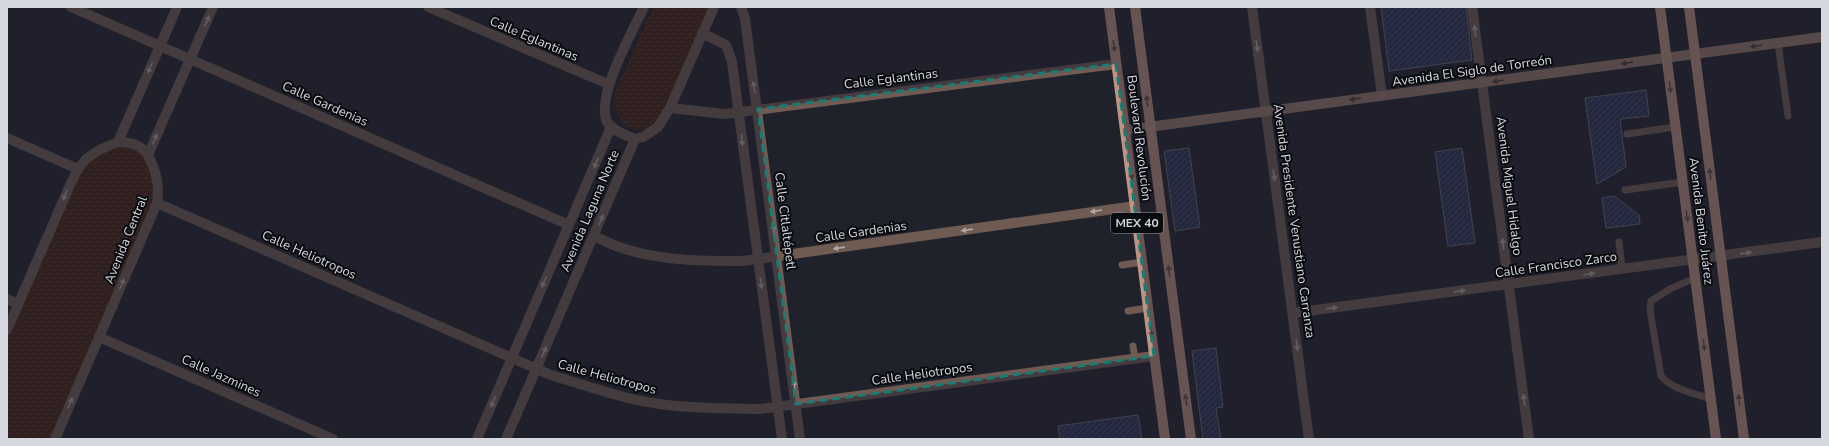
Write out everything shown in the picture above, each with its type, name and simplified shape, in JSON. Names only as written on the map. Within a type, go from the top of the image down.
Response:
[{"type":"main road","name":"Boulevard Revolución","points":[[1109,7],[1165,439]]},
{"type":"main road","name":"MEX 40","points":[[1135,7],[1191,439]]},
{"type":"main road","name":"Avenida Benito Juárez","points":[[1660,7],[1716,439]]},
{"type":"main road","name":"Avenida Benito Juárez","points":[[1688,7],[1744,439]]},
{"type":"main road","name":"Avenida El Siglo de Torreón","points":[[1126,130],[1822,37]]},
{"type":"street","name":"Calle Gardenias","points":[[71,7],[569,225]]},
{"type":"street","points":[[118,142],[177,7]]},
{"type":"street","points":[[7,330],[78,169],[86,159],[100,150],[118,142],[129,142],[142,147],[148,155],[213,7]]},
{"type":"street","name":"Calle Eglantinas","points":[[428,7],[608,84]]},
{"type":"street","points":[[644,7],[608,84],[605,104],[606,120],[611,127],[635,139],[644,137],[658,127],[670,108],[714,7]]},
{"type":"street","name":"Calle Citlaltépetl","points":[[741,7],[745,19],[758,109],[800,439]]},
{"type":"street","name":"Avenida Presidente Venustiano Carranza","points":[[1252,7],[1309,439]]},
{"type":"street","points":[[1370,7],[1382,96]]},
{"type":"street","name":"Avenida Miguel Hidalgo","points":[[1472,7],[1528,439]]},
{"type":"street","points":[[702,34],[720,41],[726,45],[729,52],[782,439]]},
{"type":"street","name":"Calle Eglantinas","points":[[670,108],[725,114],[1116,64]]},
{"type":"street","name":"Avenida Laguna Norte","points":[[477,439],[611,127]]},
{"type":"street","points":[[7,138],[78,169]]},
{"type":"street","name":"Avenida Laguna Norte","points":[[506,439],[635,139]]},
{"type":"street","name":"Avenida Central","points":[[55,439],[157,203],[159,190],[156,170],[148,155]]},
{"type":"street","name":"Calle Heliotropos","points":[[157,203],[536,369],[610,394],[659,404],[698,408],[760,409],[1154,356]]},
{"type":"street","name":"Calle Gardenias","points":[[594,236],[622,249],[683,260],[743,262],[1135,206]]},
{"type":"street","name":"Calle Francisco Zarco","points":[[1293,313],[1822,242]]},
{"type":"street","points":[[7,299],[18,304]]},
{"type":"street","name":"Calle Jazmines","points":[[99,337],[332,439]]},
{"type":"lane","points":[[1778,43],[1788,116]]},
{"type":"lane","points":[[1627,134],[1676,127]]},
{"type":"lane","points":[[1625,190],[1683,182]]},
{"type":"lane","points":[[1115,208],[1117,228]]},
{"type":"lane","points":[[1619,242],[1622,269]]},
{"type":"lane","points":[[1122,265],[1142,262]]},
{"type":"lane","points":[[1695,278],[1657,296],[1651,301],[1650,310],[1661,376],[1666,382],[1677,388],[1711,399]]},
{"type":"lane","points":[[1128,311],[1148,308]]},
{"type":"lane","points":[[1133,346],[1135,358]]},
{"type":"highlighted area","points":[[1116,64],[1154,356],[796,404],[758,109]]},
{"type":"shaded area","points":[[653,7],[713,7],[659,123],[646,129],[633,130],[621,122],[615,109],[615,92]]},
{"type":"shaded area","points":[[118,143],[141,148],[158,190],[54,439],[7,439],[7,334],[79,170],[100,152]]},
{"type":"building","points":[[1381,7],[1466,7],[1472,60],[1389,71]]},
{"type":"building","points":[[1646,90],[1649,116],[1620,119],[1626,167],[1597,184],[1585,98]]},
{"type":"building","points":[[1189,148],[1200,227],[1175,231],[1164,151]]},
{"type":"building","points":[[1462,148],[1475,243],[1448,246],[1435,152]]},
{"type":"building","points":[[1614,196],[1639,215],[1640,224],[1606,228],[1602,198]]},
{"type":"building","points":[[1216,348],[1223,407],[1216,408],[1221,439],[1203,439],[1192,351]]},
{"type":"building","points":[[1138,415],[1142,439],[1060,439],[1058,426]]}]
